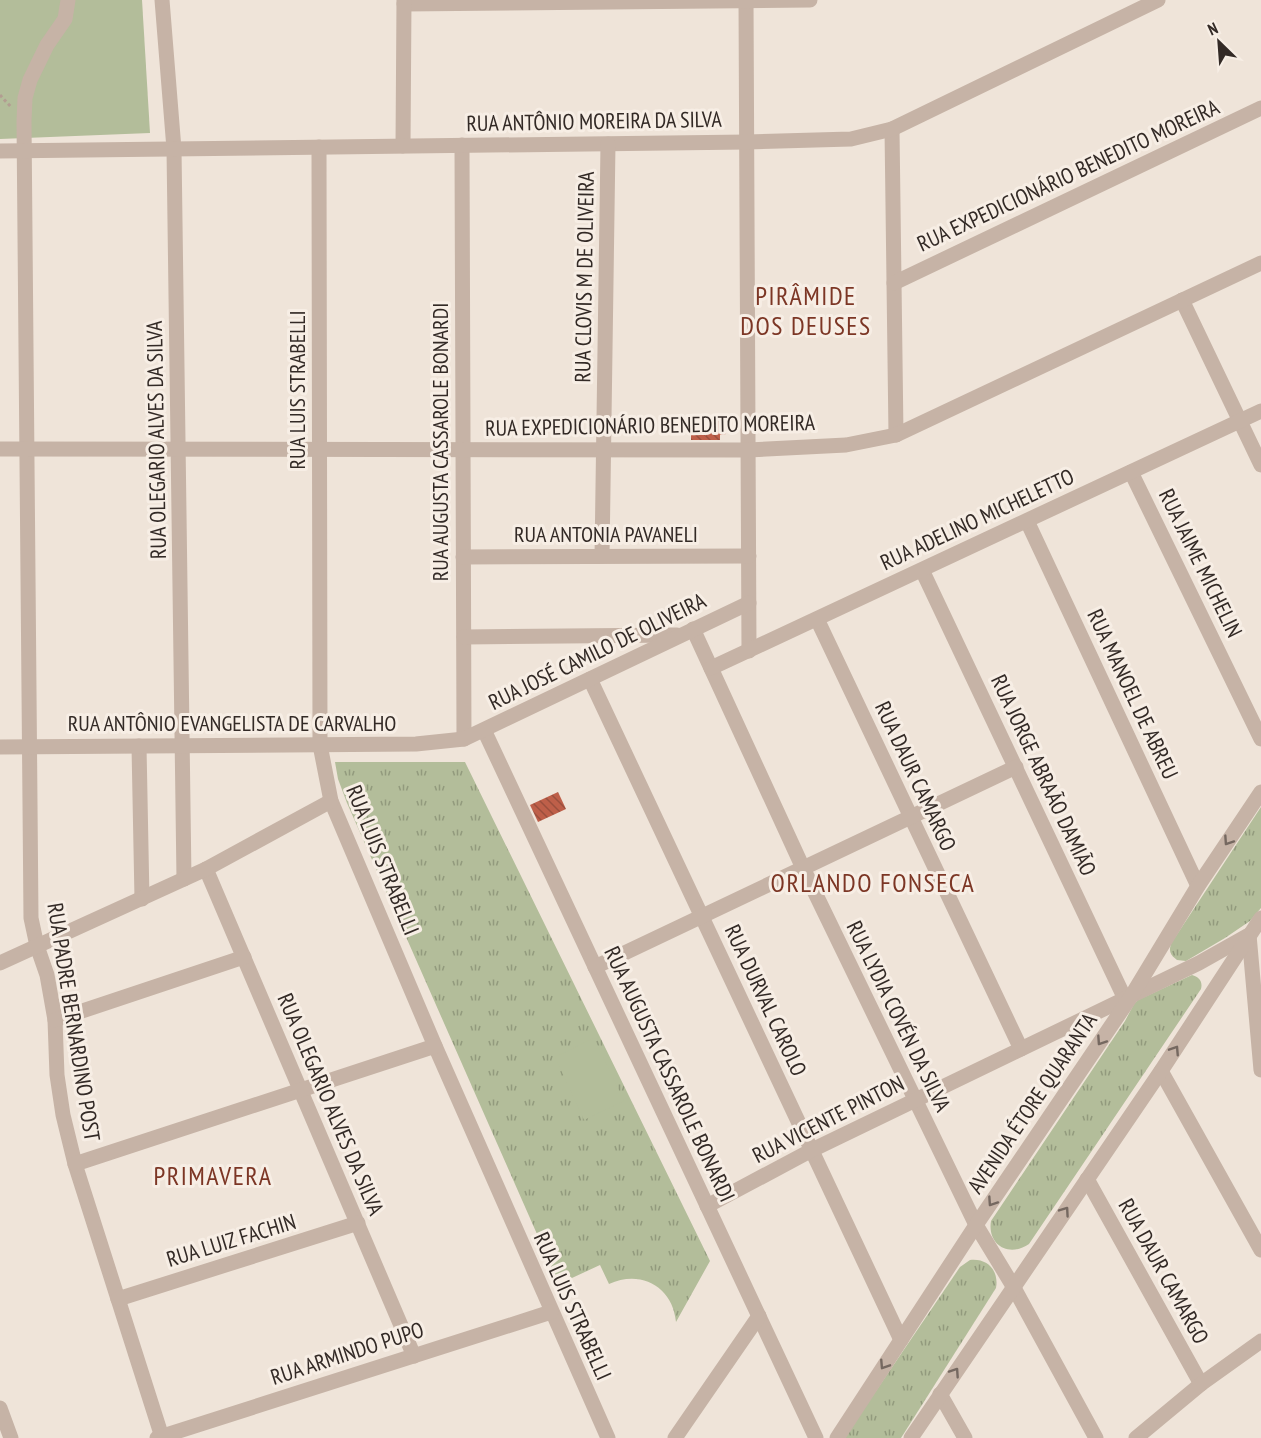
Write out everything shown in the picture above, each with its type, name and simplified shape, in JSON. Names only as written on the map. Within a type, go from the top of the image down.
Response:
[{"type":"street","name":"RUA PADRE BERNARDINO POST","points":[[68,0],[65,19],[47,45],[30,80],[25,98],[23,151],[31,918],[47,975],[55,1020],[57,1075],[63,1115],[75,1164],[160,1437]]},
{"type":"street","name":"RUA OLEGARIO ALVES DA SILVA","points":[[162,0],[174,149],[184,879]]},
{"type":"street","points":[[403,146],[404,2],[810,0]]},
{"type":"street","name":"RUA ANTÔNIO MOREIRA DA SILVA","points":[[0,151],[851,139],[892,129],[1158,0]]},
{"type":"street","points":[[746,1],[749,651]]},
{"type":"street","name":"RUA EXPEDICIONÁRIO BENEDITO MOREIRA","points":[[894,283],[1261,108]]},
{"type":"street","points":[[892,129],[896,435]]},
{"type":"street","name":"RUA CLOVIS M DE OLIVEIRA","points":[[602,556],[608,144]]},
{"type":"street","name":"RUA AUGUSTA CASSAROLE BONARDI","points":[[462,146],[464,739]]},
{"type":"street","name":"RUA LUIS STRABELLI","points":[[319,147],[320,745],[331,801],[435,1046],[608,1438]]},
{"type":"street","name":"RUA EXPEDICIONÁRIO BENEDITO MOREIRA","points":[[0,449],[748,450],[846,444],[896,435],[1261,263]]},
{"type":"street","points":[[1182,300],[1261,465]]},
{"type":"street","name":"RUA ADELINO MICHELETTO","points":[[711,668],[1261,411]]},
{"type":"street","name":"RUA JAIME MICHELIN","points":[[1131,472],[1261,739]]},
{"type":"street","name":"RUA MANOEL DE ABREU","points":[[1027,520],[1198,886]]},
{"type":"street","name":"RUA ANTONIA PAVANELI","points":[[463,557],[749,556]]},
{"type":"street","name":"RUA JORGE ABRAÃO DAMIÃO","points":[[922,570],[1129,997]]},
{"type":"street","name":"RUA JOSÉ CAMILO DE OLIVEIRA","points":[[464,739],[749,603]]},
{"type":"street","name":"RUA DAUR CAMARGO","points":[[817,619],[1020,1049]]},
{"type":"street","points":[[464,637],[688,632]]},
{"type":"street","name":"RUA LYDIA COVÉN DA SILVA","points":[[688,632],[711,668],[803,868],[976,1225],[1013,1286],[1096,1438]]},
{"type":"street","name":"RUA DURVAL CAROLO","points":[[590,679],[901,1340]]},
{"type":"street","name":"RUA AUGUSTA CASSAROLE BONARDI","points":[[484,730],[816,1438]]},
{"type":"street","name":"RUA ANTÔNIO EVANGELISTA DE CARVALHO","points":[[0,747],[416,744],[464,739]]},
{"type":"street","points":[[139,746],[142,898]]},
{"type":"street","points":[[595,967],[1016,768]]},
{"type":"street","name":"AVENIDA ÉTORE QUARANTA","points":[[837,1438],[1129,997],[1198,886],[1261,792]]},
{"type":"street","points":[[0,963],[206,869],[331,801]]},
{"type":"street","name":"RUA OLEGARIO ALVES DA SILVA","points":[[206,869],[414,1356]]},
{"type":"street","points":[[911,1438],[1255,932],[1261,918]]},
{"type":"street","points":[[1255,932],[1261,1070]]},
{"type":"street","name":"RUA VICENTE PINTON","points":[[708,1206],[812,1150],[1199,963],[1255,932]]},
{"type":"street","points":[[55,1020],[244,957]]},
{"type":"street","points":[[75,1164],[435,1046]]},
{"type":"street","points":[[1161,1071],[1261,1250]]},
{"type":"street","name":"RUA DAUR CAMARGO","points":[[1087,1179],[1202,1384]]},
{"type":"street","name":"RUA LUIZ FACHIN","points":[[118,1299],[358,1223]]},
{"type":"street","name":"RUA ARMINDO PUPO","points":[[160,1437],[551,1312]]},
{"type":"street","points":[[675,1438],[759,1316]]},
{"type":"street","points":[[1136,1438],[1202,1384],[1261,1341]]},
{"type":"street","points":[[940,1394],[965,1438]]},
{"type":"street","points":[[0,1408],[11,1438]]},
{"type":"green space","points":[[0,0],[142,0],[150,133],[0,139]]},
{"type":"green space","points":[[335,762],[465,762],[710,1261],[676,1322],[669,1299],[653,1284],[633,1279],[609,1284],[600,1265],[559,1284],[347,803],[338,779]]},
{"type":"green space","points":[[1261,807],[1261,908],[1250,921],[1225,938],[1186,961],[1177,960],[1170,952],[1172,942]]},
{"type":"green space","points":[[1192,975],[1200,980],[1201,989],[1029,1244],[1014,1250],[1001,1247],[992,1237],[991,1221],[1125,1021],[1134,1004]]},
{"type":"green space","points":[[594,1038],[624,1101],[584,1120],[555,1057]]},
{"type":"green space","points":[[970,1260],[982,1261],[991,1267],[996,1276],[996,1288],[901,1438],[844,1438],[960,1267]]},
{"type":"building","points":[[726,419],[726,434],[720,435],[720,440],[691,440],[693,420]]},
{"type":"building","points":[[558,792],[566,809],[538,822],[530,805]]},
{"type":"district","name":"PIRÂMIDE DOS DEUSES","points":[[806,310]]},
{"type":"district","name":"ORLANDO FONSECA","points":[[873,882]]},
{"type":"district","name":"PRIMAVERA","points":[[213,1175]]}]
